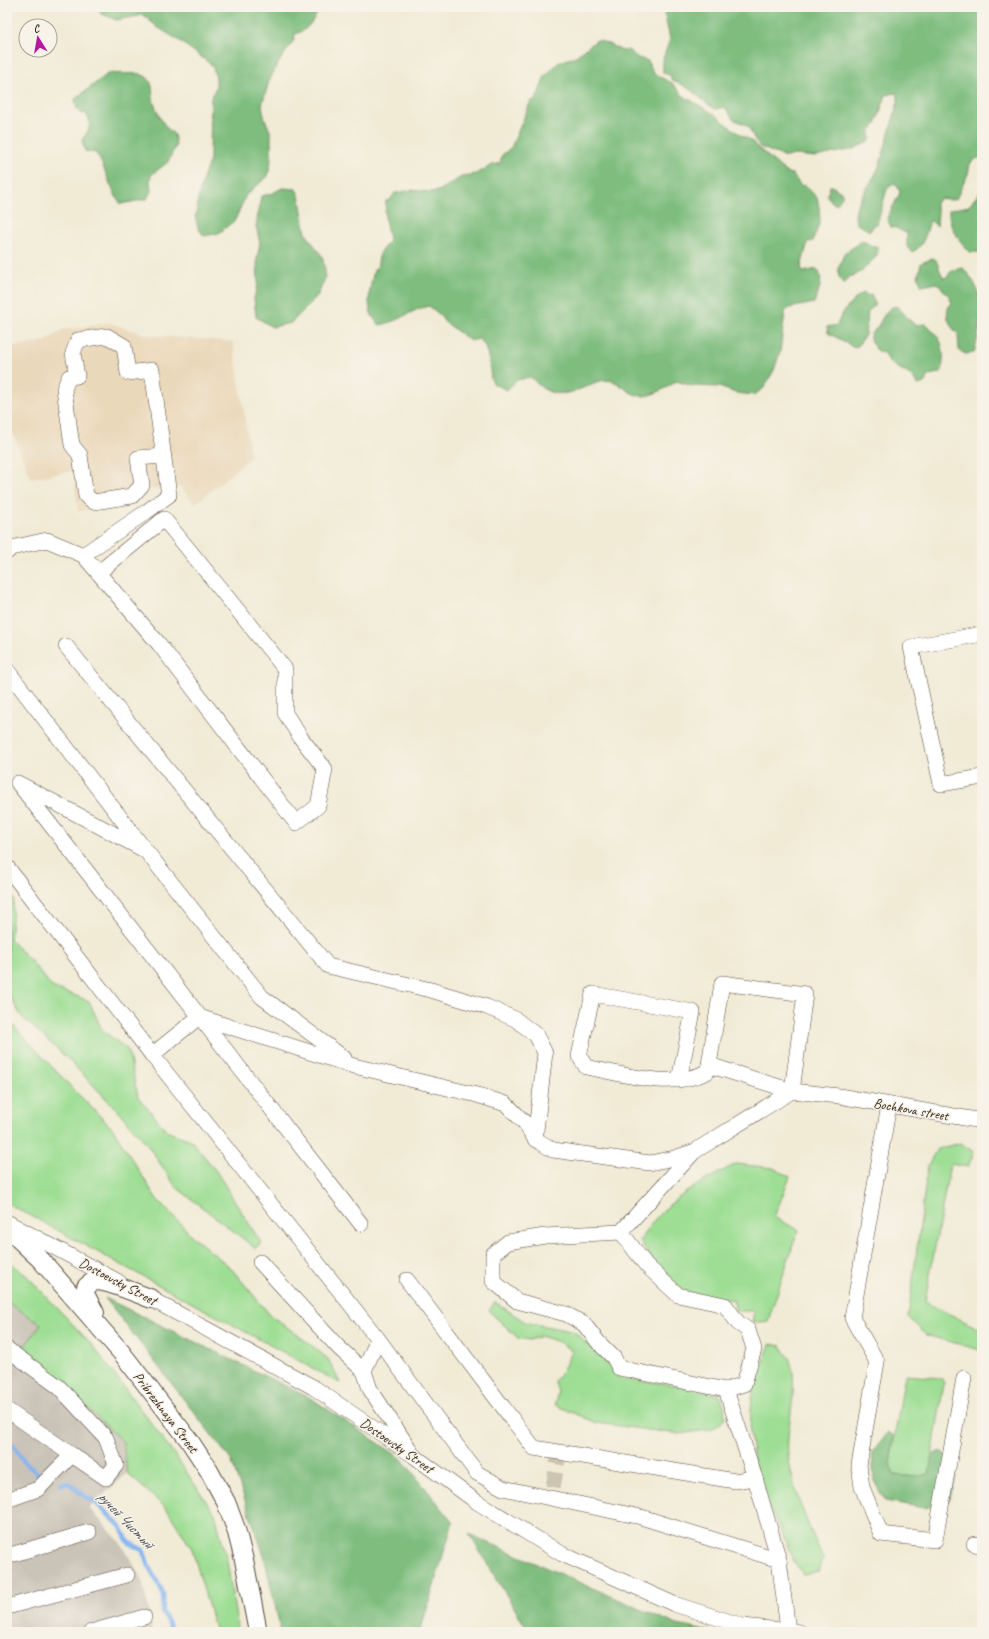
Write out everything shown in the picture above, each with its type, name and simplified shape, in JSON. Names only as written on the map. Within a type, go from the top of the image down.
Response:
[{"type":"main road","name":"Pribrezhnaya Street","points":[[7,1228],[24,1242],[41,1260],[121,1352],[189,1440],[208,1469],[226,1502],[244,1560],[258,1632]]},
{"type":"main road","points":[[121,1352],[91,1307],[85,1294],[86,1287],[92,1282],[98,1281],[152,1299]]},
{"type":"street","points":[[84,555],[168,495],[164,456],[152,370],[128,373],[124,346],[107,336],[78,340],[73,353],[77,376],[69,377],[64,389],[72,445],[80,455],[86,496],[94,502],[132,496],[142,485],[138,458],[164,456]]},
{"type":"street","points":[[7,552],[11,548],[47,540],[84,555],[98,573],[159,644],[296,823],[318,806],[325,769],[301,738],[286,713],[285,669],[164,518],[98,573]]},
{"type":"street","points":[[982,634],[911,647],[941,784],[982,777]]},
{"type":"street","points":[[66,646],[328,966],[431,990],[487,1007],[515,1019],[536,1035],[545,1053],[535,1139]]},
{"type":"street","points":[[7,670],[146,851],[262,997],[354,1066]]},
{"type":"street","points":[[12,780],[146,851]]},
{"type":"street","points":[[12,780],[361,1224]]},
{"type":"street","points":[[7,867],[152,1055],[378,1339],[477,1473],[503,1488],[552,1493],[641,1517],[779,1560]]},
{"type":"street","points":[[199,1017],[354,1066],[477,1095],[506,1104],[525,1123],[535,1139],[553,1150],[650,1163],[674,1158],[695,1150],[792,1091],[805,994],[722,983],[707,1072],[679,1080],[658,1080],[586,1067],[579,1056],[593,994],[693,1012],[679,1080]]},
{"type":"street","points":[[152,1055],[199,1017]]},
{"type":"street","name":"Bochkova street","points":[[709,1065],[792,1091],[839,1096],[982,1121]]},
{"type":"street","points":[[889,1104],[852,1318],[876,1362],[859,1464],[862,1487],[881,1534],[935,1540],[964,1378]]},
{"type":"street","points":[[621,1232],[646,1265],[678,1295],[725,1305],[738,1323],[748,1330],[754,1349],[744,1384],[726,1390],[619,1368],[614,1358],[598,1342],[584,1324],[566,1314],[517,1301],[493,1282],[493,1254],[508,1242],[545,1236],[621,1232],[695,1150]]},
{"type":"street","name":"Dostoevsky Street","points":[[7,1222],[313,1387],[414,1456],[477,1502],[562,1554],[674,1604],[743,1626],[793,1631]]},
{"type":"street","points":[[260,1262],[338,1347],[364,1371],[370,1389],[414,1456]]},
{"type":"street","points":[[407,1280],[534,1448],[559,1456],[735,1481],[755,1478]]},
{"type":"street","points":[[364,1371],[378,1339]]},
{"type":"street","points":[[7,1349],[59,1387],[106,1438],[116,1465],[106,1478],[7,1410]]},
{"type":"street","points":[[726,1390],[755,1478],[779,1560],[793,1631]]},
{"type":"street","points":[[7,1500],[38,1489],[72,1455]]},
{"type":"street","points":[[7,1556],[89,1532]]},
{"type":"street","points":[[7,1606],[127,1575]]},
{"type":"street","points":[[91,1632],[144,1617]]},
{"type":"shaded area","points":[[108,323],[149,335],[233,342],[251,457],[195,504],[180,487],[144,490],[133,504],[78,511],[73,471],[31,478],[10,427],[7,427],[7,347],[46,341],[62,330]]},
{"type":"shaded area","points":[[7,1302],[41,1324],[24,1347],[123,1442],[127,1473],[89,1508],[119,1541],[141,1576],[152,1632],[7,1632]]},
{"type":"green space","points":[[97,7],[320,7],[313,20],[307,27],[295,34],[294,40],[280,60],[269,81],[262,105],[264,116],[271,134],[271,161],[268,176],[246,195],[235,220],[219,233],[204,236],[198,228],[195,215],[197,214],[198,199],[204,175],[210,160],[211,98],[216,87],[216,78],[212,65],[177,39],[157,27],[144,15],[116,20],[102,15]]},
{"type":"green space","points":[[663,7],[982,7],[982,157],[975,159],[970,164],[968,174],[956,199],[951,200],[940,198],[936,203],[936,209],[938,212],[937,226],[930,220],[926,234],[919,248],[911,252],[907,247],[907,232],[891,227],[887,218],[900,193],[898,187],[894,184],[890,185],[887,189],[877,224],[874,225],[870,231],[857,224],[855,216],[856,209],[862,196],[880,164],[898,102],[898,96],[896,93],[886,95],[876,124],[870,131],[870,141],[854,149],[815,157],[795,155],[785,157],[760,147],[748,126],[733,119],[725,107],[715,109],[690,89],[672,81],[670,75],[663,73],[663,59],[670,39]]},
{"type":"green space","points":[[597,40],[622,51],[628,50],[638,58],[648,61],[654,74],[672,83],[682,95],[714,114],[742,136],[751,140],[787,173],[792,174],[801,186],[805,185],[817,198],[820,221],[813,241],[808,242],[801,267],[803,272],[817,269],[821,282],[819,290],[814,303],[789,308],[785,312],[780,352],[774,370],[764,388],[754,395],[736,393],[719,387],[692,386],[677,381],[655,393],[641,396],[632,393],[610,380],[605,380],[562,394],[549,392],[537,384],[531,377],[517,380],[507,390],[494,384],[491,379],[489,360],[485,346],[479,339],[470,341],[444,321],[439,314],[429,306],[380,325],[371,313],[369,299],[374,269],[377,268],[380,252],[388,243],[389,239],[385,218],[386,201],[390,200],[395,193],[412,190],[429,192],[439,191],[463,176],[476,174],[492,165],[500,163],[502,155],[511,148],[531,101],[536,100],[545,76],[558,63],[576,56]]},
{"type":"green space","points":[[109,73],[140,74],[149,79],[152,86],[154,103],[159,116],[167,128],[174,134],[176,145],[168,162],[151,175],[151,191],[147,199],[121,204],[113,191],[96,153],[85,151],[82,140],[89,128],[89,122],[86,113],[82,114],[77,109],[75,99]]},
{"type":"green space","points":[[830,186],[842,193],[842,197],[837,204],[834,204],[827,196]]},
{"type":"green space","points":[[282,188],[296,189],[299,195],[306,234],[322,256],[325,278],[318,295],[291,323],[272,327],[256,317],[254,298],[258,284],[257,259],[260,243],[256,226],[261,196],[271,194]]},
{"type":"green space","points":[[982,189],[982,252],[969,252],[952,228],[949,210],[969,206]]},
{"type":"green space","points":[[861,240],[874,247],[877,246],[878,252],[874,259],[858,274],[848,277],[845,283],[843,283],[839,277],[838,269],[845,252],[854,247]]},
{"type":"green space","points":[[934,258],[943,278],[947,277],[952,270],[963,268],[977,288],[980,298],[981,319],[974,353],[965,354],[959,350],[958,334],[952,327],[947,315],[949,307],[952,303],[949,296],[937,283],[922,286],[918,277],[921,263]]},
{"type":"green space","points":[[863,293],[867,296],[871,295],[875,304],[868,312],[865,335],[858,346],[852,347],[828,333],[827,327],[837,325],[847,307]]},
{"type":"green space","points":[[896,306],[915,325],[925,324],[931,329],[939,339],[943,349],[942,370],[939,373],[928,375],[925,383],[918,385],[912,376],[890,363],[885,354],[876,350],[870,339],[871,335],[885,314]]},
{"type":"green space","points":[[7,890],[14,900],[10,940],[30,960],[52,987],[89,1001],[102,1030],[128,1050],[138,1097],[168,1132],[191,1140],[216,1171],[261,1243],[255,1248],[176,1187],[147,1144],[121,1114],[67,1058],[21,1016],[7,991]]},
{"type":"green space","points":[[7,1019],[113,1129],[156,1198],[193,1237],[230,1267],[270,1315],[328,1359],[340,1383],[7,1203]]},
{"type":"green space","points":[[960,1143],[974,1152],[968,1167],[950,1164],[925,1302],[982,1330],[982,1343],[980,1350],[926,1335],[908,1317],[928,1165],[937,1149]]},
{"type":"green space","points":[[736,1164],[773,1168],[790,1177],[774,1217],[798,1230],[768,1321],[752,1323],[754,1311],[736,1311],[733,1300],[681,1291],[658,1268],[640,1241],[648,1228],[669,1205],[708,1179]]},
{"type":"green space","points":[[7,1260],[27,1276],[93,1346],[174,1454],[215,1514],[227,1560],[238,1632],[216,1632],[192,1549],[166,1508],[127,1473],[123,1442],[24,1347],[41,1324],[7,1302]]},
{"type":"green space","points":[[105,1298],[312,1399],[401,1458],[453,1522],[420,1632],[281,1632],[264,1555],[231,1460]]},
{"type":"green space","points":[[495,1302],[525,1322],[575,1332],[583,1341],[594,1348],[619,1378],[675,1385],[719,1395],[724,1405],[725,1419],[713,1429],[679,1434],[597,1423],[555,1405],[558,1391],[554,1381],[563,1370],[572,1351],[559,1342],[541,1336],[529,1340],[518,1338],[489,1311]]},
{"type":"green space","points":[[770,1344],[781,1346],[789,1358],[792,1368],[793,1392],[788,1455],[797,1495],[823,1558],[819,1572],[803,1574],[793,1560],[780,1528],[758,1488],[750,1432],[751,1409],[753,1391]]},
{"type":"green space","points":[[905,1375],[941,1378],[944,1383],[929,1474],[917,1477],[894,1475],[890,1464]]},
{"type":"green space","points":[[888,1432],[894,1436],[890,1464],[894,1475],[917,1477],[929,1474],[932,1455],[941,1451],[956,1461],[955,1480],[949,1501],[925,1508],[885,1501],[874,1481],[872,1452]]},
{"type":"green space","points":[[469,1534],[677,1625],[711,1632],[529,1632]]},
{"type":"waterway","name":"ручей Чистый","points":[[7,1443],[15,1447],[25,1463],[41,1476]]},
{"type":"waterway","name":"ручей Чистый","points":[[61,1484],[69,1483],[84,1496],[95,1502],[121,1527],[128,1542],[143,1550],[151,1571],[162,1590],[162,1612],[169,1624],[171,1632]]},
{"type":"tunnel","points":[[553,1487],[558,1459]]}]
